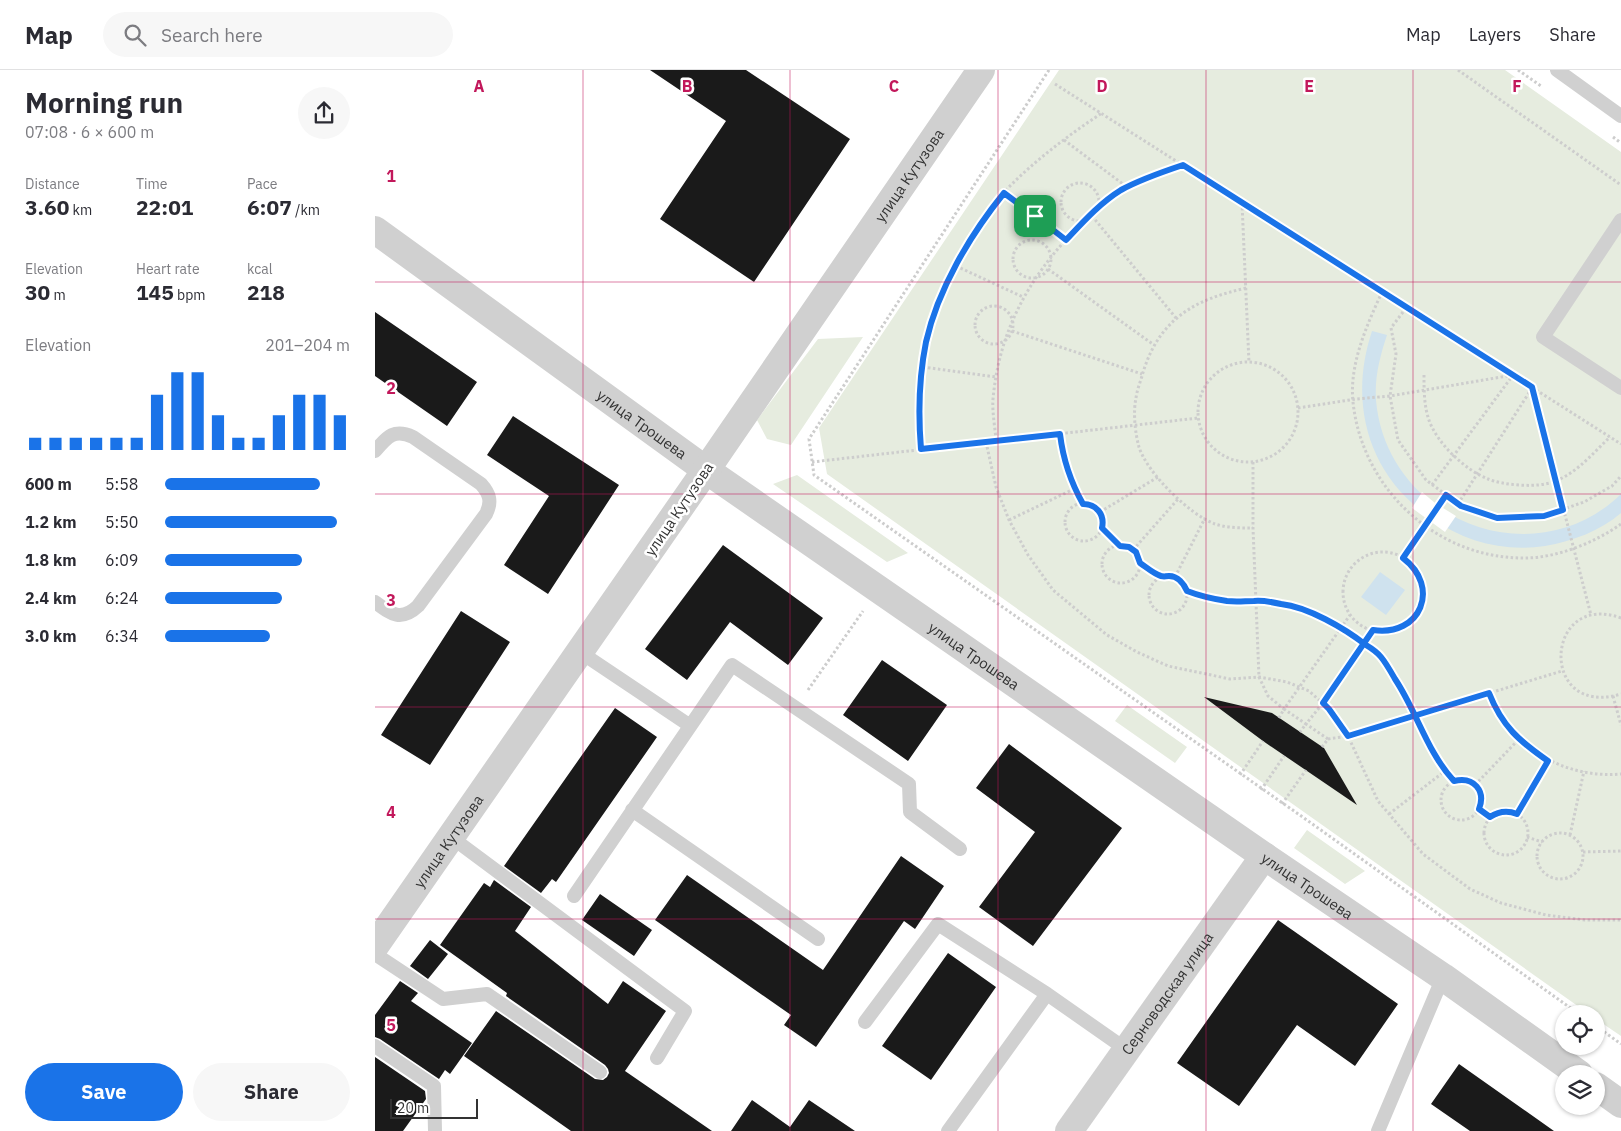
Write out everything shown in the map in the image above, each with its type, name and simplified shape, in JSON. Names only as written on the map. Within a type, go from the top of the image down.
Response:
[{"type":"street","name":"улица Кутузова","points":[[375,946],[581,652],[981,70]]},
{"type":"street","name":"улица Трошева","points":[[375,230],[706,470],[1264,856],[1443,977],[1566,1065]]},
{"type":"street","name":"Серноводская улица","points":[[1069,1131],[1264,856]]},
{"type":"street","points":[[1605,1092],[1621,1104]]},
{"type":"lane","points":[[1557,70],[1621,116]]},
{"type":"lane","points":[[1621,220],[1543,337],[1621,388]]},
{"type":"lane","points":[[375,451],[390,435],[406,433],[481,484],[490,498],[489,507],[485,514],[412,612],[404,615],[395,615],[375,602]]},
{"type":"lane","points":[[581,652],[689,725]]},
{"type":"lane","points":[[574,896],[689,725],[732,665],[909,784],[910,812],[960,849]]},
{"type":"lane","points":[[632,810],[818,939]]},
{"type":"lane","points":[[451,837],[685,1011],[657,1058]]},
{"type":"lane","points":[[865,1022],[939,924],[1047,994],[1127,1050]]},
{"type":"lane","points":[[375,954],[443,999],[487,994],[600,1072]]},
{"type":"lane","points":[[1378,1131],[1443,977]]},
{"type":"lane","points":[[948,1131],[1047,994]]},
{"type":"lane","points":[[375,1046],[434,1086],[435,1131]]},
{"type":"path","points":[[1049,70],[809,440],[814,475],[1566,1005]]},
{"type":"path","points":[[1458,70],[1621,185]]},
{"type":"path","points":[[1055,84],[1621,444]]},
{"type":"path","points":[[921,449],[919,413],[923,367],[933,317],[945,289],[975,232],[1004,193],[1029,169],[1064,140],[1102,114]]},
{"type":"path","points":[[1064,140],[1127,188]]},
{"type":"path","points":[[996,440],[993,401],[998,366],[1012,320],[1023,297],[1051,257],[1097,209],[1121,190],[1144,179],[1183,165]]},
{"type":"path","points":[[1081,183],[1094,189],[1098,195],[1099,202],[1092,216],[1079,221],[1072,219],[1062,208],[1062,193],[1073,184],[1081,183]]},
{"type":"path","points":[[1004,193],[1066,240]]},
{"type":"path","points":[[1243,204],[1249,363]]},
{"type":"path","points":[[1092,216],[1176,318]]},
{"type":"path","points":[[1026,241],[1041,242],[1047,246],[1050,252],[1050,267],[1048,269],[1037,277],[1024,276],[1018,272],[1014,265],[1015,250],[1026,241]]},
{"type":"path","points":[[957,266],[1023,297]]},
{"type":"path","points":[[1048,269],[1154,345]]},
{"type":"path","points":[[1246,288],[1204,300],[1176,318],[1154,345],[1146,360],[1135,398],[1139,448],[1151,470],[1170,492],[1192,512],[1215,524],[1253,528]]},
{"type":"path","points":[[1382,292],[1367,325],[1354,378],[1356,419],[1367,457],[1388,491],[1444,538],[1472,550],[1496,556],[1526,558],[1553,555],[1609,532],[1621,524]]},
{"type":"path","points":[[995,306],[1002,308],[1008,312],[1012,320],[1012,331],[1000,343],[986,342],[976,331],[977,317],[981,310],[995,306]]},
{"type":"path","points":[[1406,308],[1391,328],[1396,354],[1390,396],[1398,440],[1426,480],[1432,485],[1458,504],[1497,518],[1544,516],[1584,502],[1612,486],[1621,476]]},
{"type":"path","points":[[1012,331],[1142,374]]},
{"type":"path","points":[[1249,363],[1258,363],[1273,369],[1285,379],[1294,392],[1298,408],[1297,425],[1289,440],[1277,453],[1261,461],[1244,462],[1227,458],[1213,449],[1203,435],[1198,418],[1199,402],[1204,387],[1214,375],[1227,366],[1249,363]]},
{"type":"path","points":[[923,367],[996,377]]},
{"type":"path","points":[[1423,375],[1428,418],[1441,442],[1463,465],[1488,480],[1515,485],[1546,484],[1574,471],[1610,437]]},
{"type":"path","points":[[1298,408],[1424,391],[1513,375]]},
{"type":"path","points":[[1432,485],[1513,375]]},
{"type":"path","points":[[1458,504],[1532,387]]},
{"type":"path","points":[[1532,387],[1591,615]]},
{"type":"path","points":[[812,462],[1198,418]]},
{"type":"path","points":[[1060,434],[1063,455],[1074,489],[1083,504]]},
{"type":"path","points":[[987,442],[996,487],[1009,520],[1028,555],[1053,590],[1107,635],[1137,652],[1168,666],[1230,679],[1259,677],[1287,682],[1309,692],[1329,709],[1348,736],[1378,801],[1423,854],[1470,889],[1501,903],[1546,915],[1585,920],[1621,920]]},
{"type":"path","points":[[1253,462],[1255,600],[1259,677],[1267,696],[1328,739],[1348,736],[1562,671]]},
{"type":"path","points":[[1100,512],[1158,477]]},
{"type":"path","points":[[1009,520],[1074,489]]},
{"type":"path","points":[[1403,558],[1446,495]]},
{"type":"path","points":[[1133,550],[1178,499]]},
{"type":"path","points":[[1078,504],[1092,505],[1100,512],[1102,528],[1097,537],[1090,541],[1076,540],[1066,529],[1065,521],[1067,514],[1071,508],[1078,504]]},
{"type":"path","points":[[1175,577],[1205,518]]},
{"type":"path","points":[[1102,528],[1120,546]]},
{"type":"path","points":[[1115,546],[1129,547],[1133,550],[1139,558],[1139,572],[1128,583],[1120,584],[1113,582],[1103,571],[1102,563],[1104,556],[1115,546]]},
{"type":"path","points":[[1377,552],[1391,553],[1403,558],[1413,565],[1420,576],[1423,589],[1422,602],[1417,614],[1397,630],[1384,632],[1359,624],[1350,615],[1343,589],[1346,576],[1354,564],[1365,556],[1377,552]]},
{"type":"path","points":[[1140,563],[1162,577]]},
{"type":"path","points":[[1162,577],[1175,577],[1182,582],[1187,591],[1186,604],[1175,613],[1167,614],[1160,612],[1150,602],[1149,594],[1151,588],[1162,577]]},
{"type":"path","points":[[1187,591],[1207,598],[1227,601],[1242,602],[1255,600],[1284,604],[1308,612],[1341,628],[1380,655],[1399,685],[1434,753],[1445,771],[1454,781]]},
{"type":"path","points":[[795,708],[863,611]]},
{"type":"path","points":[[1621,618],[1607,614],[1591,615],[1580,619],[1569,629],[1562,642],[1560,656],[1562,671],[1570,683],[1581,692],[1594,698],[1621,694]]},
{"type":"path","points":[[1279,718],[1350,615]]},
{"type":"path","points":[[1300,732],[1323,703],[1373,630]]},
{"type":"path","points":[[1489,693],[1495,708],[1507,726],[1519,739],[1548,761],[1584,771],[1607,775],[1621,774]]},
{"type":"path","points":[[1613,696],[1621,725]]},
{"type":"path","points":[[1322,747],[1328,739]]},
{"type":"path","points":[[1475,785],[1519,739]]},
{"type":"path","points":[[1240,775],[1263,741]]},
{"type":"path","points":[[1261,790],[1285,756]]},
{"type":"path","points":[[1517,814],[1548,761]]},
{"type":"path","points":[[1282,804],[1306,770]]},
{"type":"path","points":[[1389,814],[1445,771]]},
{"type":"path","points":[[1570,835],[1584,771]]},
{"type":"path","points":[[1464,780],[1475,785],[1481,796],[1479,809],[1475,814],[1463,820],[1451,817],[1442,806],[1442,793],[1446,787],[1454,781],[1464,780]]},
{"type":"path","points":[[1479,809],[1490,817]]},
{"type":"path","points":[[1511,811],[1517,814],[1526,826],[1527,837],[1523,847],[1511,854],[1497,853],[1486,844],[1484,837],[1486,823],[1496,813],[1511,811]]},
{"type":"path","points":[[1555,833],[1570,835],[1581,844],[1583,859],[1577,872],[1564,879],[1556,879],[1543,871],[1537,856],[1538,849],[1547,837],[1555,833]]},
{"type":"path","points":[[1527,837],[1542,842]]},
{"type":"path","points":[[1583,852],[1621,851]]},
{"type":"path","points":[[1605,1032],[1621,1044]]},
{"type":"shaded area","points":[[1059,70],[1505,70],[1621,152],[1621,1036],[1605,1025],[1605,1005],[1576,1005],[827,474],[819,428]]},
{"type":"shaded area","points":[[863,337],[791,445],[767,439],[757,420],[818,339]]},
{"type":"shaded area","points":[[797,475],[908,553],[887,562],[773,484]]},
{"type":"shaded area","points":[[1127,705],[1187,747],[1175,763],[1115,721]]},
{"type":"shaded area","points":[[1307,830],[1365,871],[1345,884],[1294,848]]},
{"type":"water","points":[[1372,331],[1387,335],[1379,362],[1376,380],[1376,399],[1377,409],[1389,449],[1410,482],[1440,508],[1474,525],[1511,533],[1550,531],[1587,519],[1621,494],[1621,513],[1595,530],[1576,538],[1530,548],[1500,546],[1471,539],[1431,518],[1409,501],[1392,481],[1378,459],[1369,435],[1362,385],[1365,358]]},
{"type":"water","points":[[1380,572],[1405,590],[1386,615],[1361,597]]},
{"type":"pier","points":[[1422,492],[1456,516],[1445,532],[1412,508]]},
{"type":"building","points":[[650,70],[746,70],[850,139],[754,282],[660,219],[726,121]]},
{"type":"building","points":[[375,312],[477,382],[447,426],[375,376]]},
{"type":"building","points":[[513,416],[619,485],[548,594],[504,565],[549,496],[487,455]]},
{"type":"building","points":[[723,545],[823,618],[788,665],[730,622],[687,680],[645,649]]},
{"type":"building","points":[[461,611],[510,642],[430,765],[381,735]]},
{"type":"building","points":[[882,660],[947,705],[908,761],[843,715]]},
{"type":"building","points":[[1204,697],[1272,713],[1324,748],[1357,805],[1263,741]]},
{"type":"building","points":[[615,708],[657,737],[556,882],[552,879],[541,893],[504,866]]},
{"type":"building","points":[[1009,744],[1122,828],[1033,946],[979,907],[1035,832],[976,788]]},
{"type":"building","points":[[901,856],[944,886],[915,929],[904,921],[816,1047],[784,1025],[791,1015],[655,920],[687,875],[823,970]]},
{"type":"building","points":[[494,880],[531,907],[515,931],[608,1004],[623,981],[666,1011],[625,1071],[712,1131],[571,1131],[464,1056],[496,1011],[595,1079],[603,1080],[609,1073],[605,1065],[506,996],[507,993],[440,945],[484,883],[490,887]]},
{"type":"building","points":[[600,894],[652,930],[634,956],[582,920]]},
{"type":"building","points":[[1278,920],[1398,1004],[1355,1066],[1297,1025],[1239,1106],[1177,1063]]},
{"type":"building","points":[[430,940],[448,954],[428,979],[410,966]]},
{"type":"building","points":[[948,953],[996,987],[931,1080],[882,1046]]},
{"type":"building","points":[[400,981],[418,993],[411,1001],[472,1043],[450,1074],[445,1070],[439,1079],[375,1037],[375,1015]]},
{"type":"building","points":[[375,1057],[425,1091],[426,1099],[403,1131],[375,1131]]},
{"type":"building","points":[[1459,1064],[1554,1131],[1470,1131],[1431,1104]]},
{"type":"building","points":[[752,1100],[790,1127],[809,1100],[855,1131],[731,1131]]},
{"type":"route","points":[[1035,216],[1004,193],[975,232],[945,289],[933,317],[923,367],[919,413],[921,449],[1060,434],[1067,471],[1078,496],[1083,504],[1092,505],[1098,510],[1102,516],[1102,528],[1120,546],[1129,547],[1136,552],[1140,563],[1162,577],[1176,578],[1182,582],[1187,591],[1207,598],[1242,602],[1255,600],[1284,604],[1308,612],[1345,629],[1364,644],[1380,655],[1399,685],[1416,716],[1434,753],[1445,771],[1454,781],[1464,780],[1470,782],[1479,790],[1481,796],[1479,809],[1490,817],[1503,811],[1511,811],[1517,814],[1548,761],[1523,743],[1507,726],[1495,708],[1489,693],[1416,716],[1348,736],[1323,703],[1364,644],[1373,630],[1384,632],[1397,630],[1417,614],[1422,602],[1423,589],[1420,576],[1413,565],[1403,558],[1446,495],[1461,506],[1497,518],[1544,516],[1563,510],[1532,387],[1183,165],[1144,179],[1121,190],[1092,213],[1066,240],[1035,216]]}]
